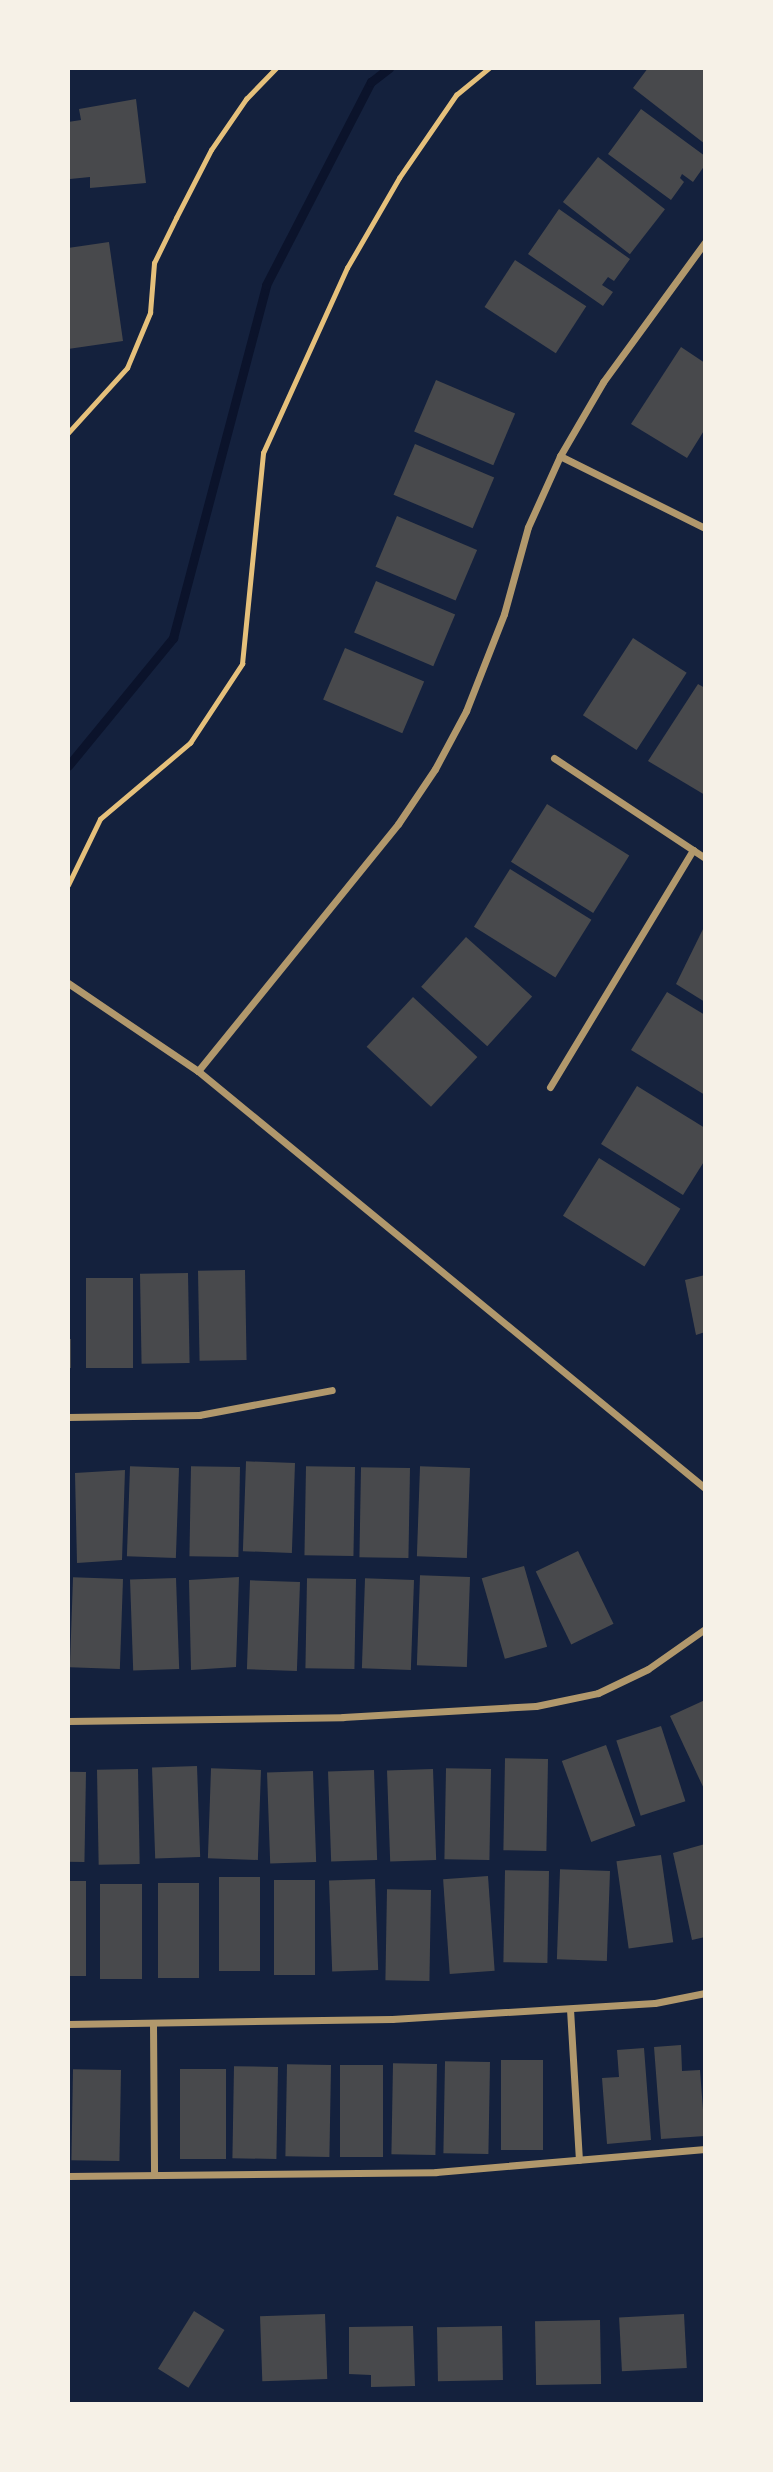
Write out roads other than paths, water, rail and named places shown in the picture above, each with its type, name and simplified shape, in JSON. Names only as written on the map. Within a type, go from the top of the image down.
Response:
[{"type":"street","points":[[198,1071],[398,824],[435,769],[466,711],[504,614],[528,527],[560,456],[603,382],[705,242]]},
{"type":"street","points":[[560,456],[705,528]]},
{"type":"street","points":[[554,758],[705,858]]},
{"type":"street","points":[[550,1087],[693,850]]},
{"type":"street","points":[[68,983],[198,1071],[705,1488]]},
{"type":"street","points":[[68,1417],[199,1415],[332,1390]]},
{"type":"street","points":[[68,1721],[343,1717],[536,1706],[598,1693],[648,1669],[705,1629]]},
{"type":"street","points":[[68,2024],[368,2020],[570,2009],[705,1993]]},
{"type":"street","points":[[570,2009],[579,2160]]},
{"type":"street","points":[[153,2023],[154,2175]]},
{"type":"street","points":[[68,2176],[436,2172],[705,2149]]},
{"type":"waterway","points":[[68,766],[173,638],[266,285],[371,82],[389,68]]}]
